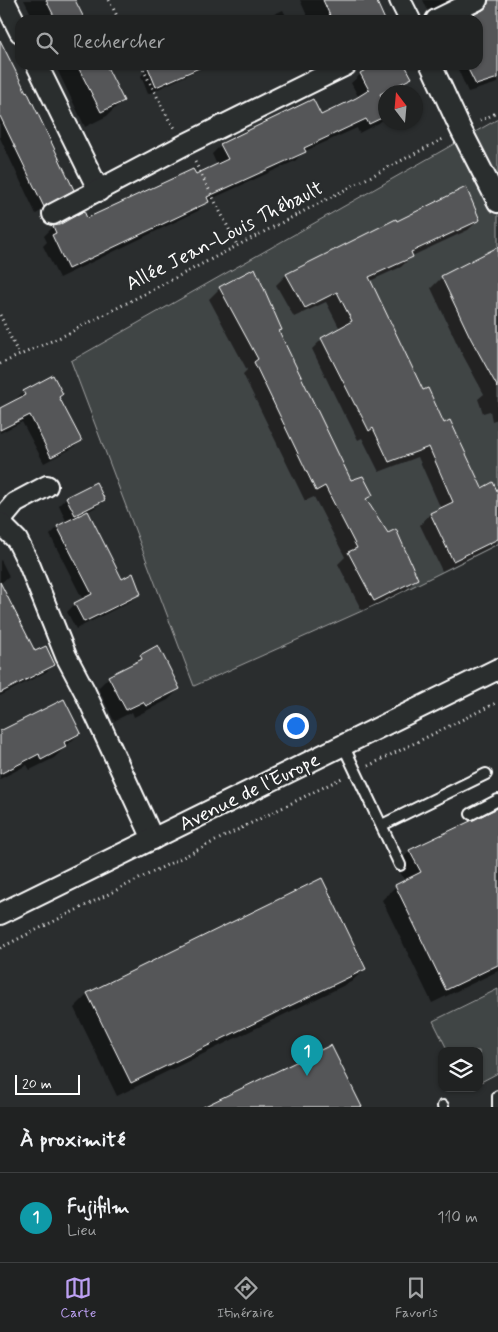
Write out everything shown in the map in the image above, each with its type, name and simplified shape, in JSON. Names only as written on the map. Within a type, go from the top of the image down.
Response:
[{"type":"street","points":[[4,0],[15,22]]},
{"type":"street","points":[[400,0],[408,15]]},
{"type":"street","points":[[446,15],[477,0]]},
{"type":"street","points":[[38,70],[98,190]]},
{"type":"street","points":[[53,214],[186,144],[336,70]]},
{"type":"street","points":[[434,70],[461,130],[498,202]]},
{"type":"street","points":[[48,486],[15,503],[0,522],[17,540],[29,564],[66,656],[85,692],[153,838]]},
{"type":"street","name":"Avenue de l'Europe","points":[[0,914],[498,669]]},
{"type":"lane","points":[[343,745],[400,865]]},
{"type":"lane","points":[[382,826],[486,774]]},
{"type":"lane","points":[[471,814],[498,800]]},
{"type":"lane","points":[[498,1096],[498,1107]]},
{"type":"path","points":[[109,0],[116,15]]},
{"type":"path","name":"Allée Jean-Louis Thébault","points":[[0,364],[65,335],[461,130]]},
{"type":"path","points":[[0,315],[19,355]]},
{"type":"path","points":[[0,948],[498,702]]},
{"type":"shaded area","points":[[498,119],[498,544],[382,602],[194,686],[71,361]]},
{"type":"shaded area","points":[[498,989],[498,1073],[483,1081],[483,1047],[446,1047],[433,1021]]},
{"type":"building","points":[[46,0],[75,0],[82,15],[54,15]]},
{"type":"building","points":[[323,0],[376,0],[383,15],[330,15]]},
{"type":"building","points":[[489,0],[498,0],[498,78],[476,85],[468,70],[483,70],[483,15],[473,15],[487,6]]},
{"type":"building","points":[[0,40],[27,91],[74,190],[44,207],[0,116]]},
{"type":"building","points":[[80,70],[108,70],[124,101],[101,112]]},
{"type":"building","points":[[149,70],[195,70],[156,87]]},
{"type":"building","points":[[365,70],[408,70],[412,78],[398,85],[378,85],[378,120],[369,124],[366,119],[304,148],[306,152],[207,197],[209,202],[68,269],[52,235],[56,233],[53,226],[59,225],[84,211],[87,218],[193,169],[196,174],[228,159],[220,144],[313,99],[321,115],[369,90],[360,73]]},
{"type":"building","points":[[466,187],[480,220],[411,252],[413,257],[369,277],[423,390],[428,388],[444,423],[450,420],[482,488],[493,482],[498,493],[498,539],[453,561],[430,513],[453,502],[429,447],[389,462],[373,428],[369,431],[321,338],[352,321],[337,292],[305,308],[286,274],[396,219],[397,221]]},
{"type":"building","points":[[498,247],[498,388],[471,339],[441,276]]},
{"type":"building","points":[[255,268],[282,330],[279,331],[351,480],[363,476],[373,495],[366,499],[388,533],[396,529],[418,579],[374,601],[348,552],[357,548],[325,486],[316,491],[254,362],[258,359],[219,287]]},
{"type":"building","points":[[53,375],[63,394],[59,397],[82,441],[51,457],[30,415],[0,430],[0,408],[25,395],[23,391]]},
{"type":"building","points":[[96,482],[105,500],[75,515],[66,497]]},
{"type":"building","points":[[88,511],[122,579],[133,573],[141,594],[84,622],[74,603],[92,594],[57,526]]},
{"type":"building","points":[[0,582],[35,651],[46,646],[55,665],[0,693]]},
{"type":"building","points":[[158,645],[180,689],[146,706],[143,702],[126,710],[108,676],[142,659],[140,655]]},
{"type":"building","points":[[64,699],[81,733],[64,742],[66,747],[41,760],[39,754],[0,774],[0,731]]},
{"type":"building","points":[[498,808],[498,965],[446,990],[395,885],[421,872],[409,850]]},
{"type":"building","points":[[322,878],[366,969],[131,1083],[87,993]]},
{"type":"building","points":[[331,1045],[362,1107],[203,1107]]},
{"type":"place","name":"Fujifilm","points":[[307,1076]]}]
